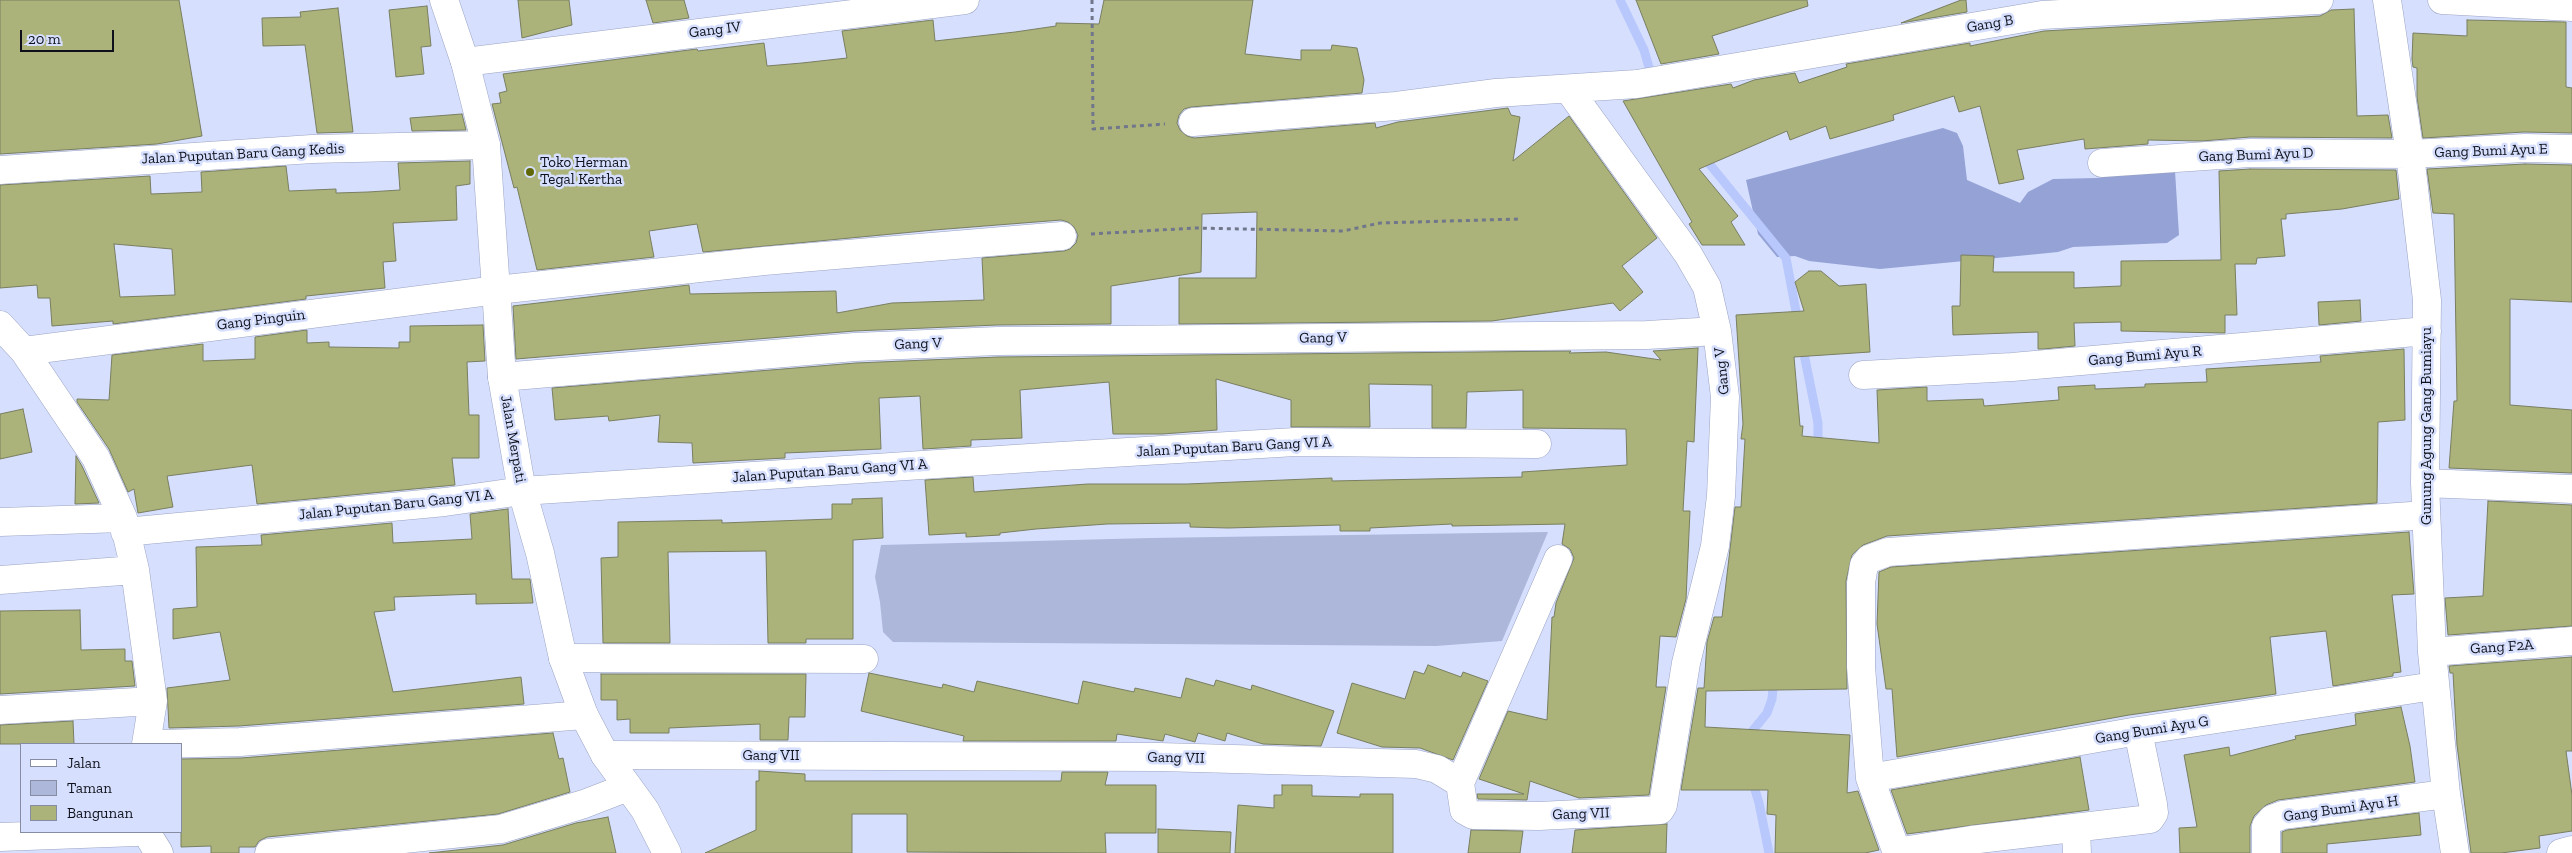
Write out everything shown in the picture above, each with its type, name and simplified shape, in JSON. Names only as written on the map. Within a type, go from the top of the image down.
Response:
[{"type":"street","name":"Jalan Merpati","points":[[444,0],[465,62],[486,145],[502,377],[522,491],[540,553],[564,658],[584,715],[605,755],[645,810],[667,853]]},
{"type":"street","name":"Gang IV","points":[[465,62],[965,0]]},
{"type":"street","name":"Gang B","points":[[1193,122],[1396,106],[1496,93],[1569,90],[1636,84],[2042,15],[2319,0]]},
{"type":"street","name":"Gunung Agung Gang Bumiayu","points":[[2387,0],[2410,154],[2427,300],[2426,515],[2432,652],[2446,794],[2455,853]]},
{"type":"street","points":[[2442,0],[2572,7]]},
{"type":"street","points":[[1569,90],[1688,254],[1707,287],[1717,330]]},
{"type":"street","name":"Jalan Puputan Baru Gang Kedis","points":[[0,170],[312,149],[486,145]]},
{"type":"street","name":"Gang Bumi Ayu E","points":[[2410,154],[2525,148],[2572,149]]},
{"type":"street","name":"Gang Bumi Ayu D","points":[[2102,163],[2250,153],[2410,154]]},
{"type":"street","name":"Gang Pinguin","points":[[24,351],[497,290],[783,260],[1062,236]]},
{"type":"street","points":[[0,325],[24,351],[96,458],[124,525],[135,570],[153,701],[146,743]]},
{"type":"street","name":"Gang V","points":[[502,377],[855,347],[998,341],[1647,335],[1717,330],[1725,397],[1721,496],[1715,546],[1686,663],[1670,754]]},
{"type":"street","name":"Gang Bumi Ayu R","points":[[1863,376],[2012,367],[2427,331]]},
{"type":"street","name":"Jalan Puputan Baru Gang VI A","points":[[0,522],[124,525],[445,502],[522,491],[1295,442],[1537,444]]},
{"type":"street","points":[[2426,483],[2572,489]]},
{"type":"street","points":[[2138,731],[2153,804],[2150,819],[2076,841],[1971,840],[1896,852],[1886,829],[1870,778],[1862,667],[1862,583],[1864,565],[1877,555],[1898,551],[2426,515]]},
{"type":"street","points":[[1460,783],[1558,559]]},
{"type":"street","points":[[0,580],[135,570]]},
{"type":"street","name":"Gang F2A","points":[[2432,652],[2572,641]]},
{"type":"street","points":[[564,658],[864,659]]},
{"type":"street","name":"Gang Bumi Ayu G","points":[[1870,778],[2138,731],[2434,686]]},
{"type":"street","points":[[0,710],[153,701]]},
{"type":"street","points":[[182,743],[240,742],[584,715]]},
{"type":"street","name":"Gang VII","points":[[605,755],[1159,757],[1416,764],[1437,769],[1460,783],[1464,810],[1479,816],[1654,812],[1663,805],[1670,754]]},
{"type":"street","points":[[269,853],[501,829],[584,804],[628,787]]},
{"type":"street","name":"Gang Bumi Ayu H","points":[[2266,853],[2266,826],[2272,819],[2283,815],[2446,794]]},
{"type":"street","points":[[0,837],[109,833]]},
{"type":"street","points":[[147,833],[159,853]]},
{"type":"street","points":[[2561,853],[2572,850]]},
{"type":"path","points":[[1092,0],[1092,129],[1193,122]]},
{"type":"path","points":[[1062,236],[1195,228],[1343,232],[1380,223],[1519,218]]},
{"type":"green space","points":[[1548,532],[1502,641],[1436,646],[893,642],[883,632],[875,577],[881,545],[1150,538]]},
{"type":"shaded area","points":[[1943,128],[1957,133],[1963,146],[1967,180],[2020,203],[2028,192],[2053,179],[2097,178],[2139,172],[2175,171],[2179,235],[2167,243],[2073,247],[2058,252],[1880,269],[1809,261],[1795,256],[1777,257],[1758,234],[1746,180]]},
{"type":"building","points":[[0,0],[179,0],[202,136],[157,144],[0,154]]},
{"type":"building","points":[[518,0],[569,0],[572,25],[522,38]]},
{"type":"building","points":[[646,0],[684,0],[689,18],[653,23]]},
{"type":"building","points":[[1104,0],[1253,0],[1245,54],[1301,60],[1301,50],[1331,50],[1332,45],[1357,48],[1364,80],[1362,93],[1191,107],[1184,109],[1179,115],[1177,123],[1180,130],[1187,136],[1194,138],[1375,123],[1376,128],[1398,122],[1508,108],[1511,115],[1520,117],[1513,161],[1569,116],[1657,238],[1622,266],[1643,292],[1620,311],[1613,303],[1492,321],[1179,324],[1179,278],[1256,278],[1257,212],[1202,214],[1201,272],[1111,286],[1111,324],[997,325],[854,331],[516,359],[513,306],[689,285],[690,294],[836,291],[837,313],[892,303],[984,300],[982,258],[1064,251],[1070,249],[1076,243],[1078,235],[1074,227],[1068,222],[1061,220],[703,252],[697,224],[649,231],[654,257],[537,270],[517,187],[514,188],[492,104],[501,103],[499,93],[507,91],[503,74],[697,49],[698,51],[764,43],[767,66],[847,58],[842,31],[933,20],[935,41],[1056,26],[1056,23],[1099,24]]},
{"type":"building","points":[[1636,0],[1807,0],[1808,6],[1712,36],[1719,54],[1661,64]]},
{"type":"building","points":[[1961,0],[1966,0],[1967,12],[1901,23]]},
{"type":"building","points":[[427,6],[431,46],[421,47],[424,74],[396,77],[389,10]]},
{"type":"building","points":[[338,8],[353,132],[317,133],[305,45],[263,46],[262,18],[301,17],[300,12]]},
{"type":"building","points":[[2354,9],[2357,116],[2388,115],[2392,138],[2250,137],[2202,141],[2148,140],[2148,144],[2085,149],[2084,139],[2017,150],[2024,179],[1999,184],[1980,106],[1959,112],[1954,96],[1893,115],[1894,120],[1830,139],[1826,126],[1790,140],[1787,131],[1699,169],[1738,216],[1731,222],[1745,245],[1702,245],[1689,224],[1692,222],[1623,101],[1731,84],[1733,88],[1754,80],[1795,73],[1799,83],[1847,67],[1846,64],[1970,43],[1970,46],[2044,31],[2320,16],[2331,10]]},
{"type":"building","points":[[2467,20],[2566,22],[2566,87],[2572,88],[2572,133],[2524,132],[2423,138],[2417,97],[2417,68],[2413,67],[2412,59],[2413,33],[2467,36]]},
{"type":"building","points":[[462,114],[466,130],[412,131],[410,118]]},
{"type":"building","points":[[470,161],[470,184],[456,186],[457,220],[393,223],[396,261],[383,262],[385,288],[306,296],[306,299],[113,324],[113,321],[52,326],[50,298],[38,298],[37,285],[0,288],[0,185],[150,176],[151,194],[202,192],[201,172],[286,166],[289,191],[336,189],[336,193],[368,192],[400,190],[398,163]],"holes":[[[114,244],[172,249],[175,295],[120,297]]]},
{"type":"building","points":[[2525,164],[2572,165],[2572,302],[2510,299],[2510,405],[2572,410],[2572,473],[2449,468],[2454,401],[2457,401],[2454,214],[2433,213],[2427,169]]},
{"type":"building","points":[[2250,169],[2396,170],[2399,199],[2342,209],[2286,214],[2286,219],[2281,219],[2285,256],[2257,258],[2256,264],[2235,264],[2237,315],[2225,315],[2225,333],[2121,331],[2121,322],[2074,323],[2075,346],[2043,349],[2038,349],[2038,332],[1953,335],[1952,306],[1960,306],[1961,255],[1994,256],[1993,272],[2074,272],[2074,288],[2121,286],[2121,261],[2221,260],[2219,171]]},
{"type":"building","points":[[1809,271],[1821,271],[1839,286],[1866,284],[1870,352],[1794,357],[1800,426],[1803,426],[1802,436],[1879,443],[1877,390],[1927,387],[1927,401],[1983,399],[1984,406],[2059,400],[2058,387],[2095,385],[2095,389],[2145,387],[2145,384],[2207,382],[2206,369],[2321,362],[2320,356],[2404,349],[2405,420],[2378,422],[2377,503],[1887,536],[1863,545],[1852,555],[1846,581],[1847,689],[1706,691],[1705,727],[1850,735],[1847,793],[1858,791],[1879,850],[1865,853],[1775,853],[1776,815],[1767,814],[1768,790],[1681,790],[1698,688],[1704,688],[1707,642],[1714,617],[1722,617],[1735,507],[1741,507],[1745,439],[1741,439],[1743,424],[1736,315],[1804,311],[1795,282]]},
{"type":"building","points":[[2360,300],[2361,321],[2319,325],[2318,302]]},
{"type":"building","points":[[483,325],[485,361],[467,362],[469,415],[479,415],[479,458],[452,458],[455,485],[257,504],[252,465],[167,476],[173,507],[138,513],[134,489],[128,492],[109,449],[77,402],[77,399],[109,400],[112,355],[203,344],[203,361],[255,359],[255,337],[307,330],[307,343],[329,342],[329,347],[399,348],[399,342],[410,342],[410,326]]},
{"type":"building","points":[[1698,348],[1694,442],[1687,441],[1683,511],[1690,511],[1686,599],[1676,637],[1660,636],[1656,687],[1666,687],[1649,795],[1579,798],[1530,781],[1527,800],[1478,799],[1477,794],[1524,794],[1479,779],[1508,711],[1547,720],[1552,617],[1554,617],[1556,603],[1574,558],[1570,549],[1562,544],[1565,524],[1452,526],[1452,524],[1370,528],[1370,531],[1340,531],[1340,525],[1228,528],[1190,527],[1190,523],[1107,524],[1036,529],[1000,533],[1000,535],[966,537],[966,533],[929,535],[925,480],[973,477],[974,492],[1088,484],[1187,484],[1332,478],[1332,481],[1522,477],[1522,472],[1627,465],[1626,429],[1523,428],[1523,390],[1467,392],[1466,428],[1432,428],[1432,385],[1369,384],[1370,427],[1291,427],[1291,400],[1216,379],[1217,430],[1162,434],[1113,434],[1109,382],[1020,390],[1022,438],[971,440],[971,446],[923,449],[920,396],[879,398],[881,449],[785,453],[785,458],[693,463],[692,443],[658,442],[660,415],[609,421],[608,416],[555,420],[552,388],[856,363],[998,357],[1571,351],[1569,353],[1606,352],[1661,360],[1653,351]]},
{"type":"building","points":[[23,409],[32,452],[0,459],[0,414]]},
{"type":"building","points":[[76,456],[82,466],[99,503],[75,504]]},
{"type":"building","points":[[882,498],[883,538],[853,540],[853,639],[806,639],[806,643],[768,643],[766,551],[668,552],[670,643],[603,643],[601,558],[618,557],[618,522],[722,520],[722,523],[832,519],[832,504],[852,504],[852,499]]},
{"type":"building","points":[[2488,501],[2572,505],[2572,626],[2448,635],[2445,598],[2483,596]]},
{"type":"building","points":[[508,509],[512,579],[530,579],[533,603],[476,604],[476,594],[394,597],[395,610],[374,612],[393,692],[521,677],[524,704],[239,726],[169,728],[167,688],[230,680],[220,632],[173,639],[173,609],[197,607],[196,547],[262,545],[261,535],[392,523],[393,543],[472,539],[470,514]]},
{"type":"building","points":[[2409,532],[2414,594],[2392,595],[2401,672],[2393,673],[2393,676],[2333,686],[2326,631],[2270,637],[2276,694],[2129,715],[1897,757],[1892,689],[1886,689],[1877,624],[1879,572],[1891,567]]},
{"type":"building","points":[[80,610],[81,650],[125,649],[125,661],[132,661],[135,686],[0,694],[0,611]]},
{"type":"building","points":[[2572,657],[2572,751],[2566,751],[2572,795],[2572,831],[2539,836],[2540,848],[2501,853],[2471,853],[2457,745],[2453,673],[2450,673],[2449,666]]},
{"type":"building","points":[[1428,665],[1461,677],[1463,672],[1488,681],[1453,760],[1420,748],[1382,747],[1337,733],[1352,683],[1405,699],[1414,671],[1424,674]]},
{"type":"building","points":[[869,673],[942,688],[943,684],[974,692],[977,681],[1078,704],[1083,681],[1134,692],[1135,688],[1181,698],[1186,678],[1214,686],[1216,680],[1251,690],[1252,685],[1334,711],[1321,746],[1263,744],[1227,733],[1225,741],[1198,733],[1195,742],[1165,734],[1163,741],[1117,734],[1116,741],[963,741],[964,736],[861,711]]},
{"type":"building","points":[[601,674],[806,674],[805,717],[789,717],[788,740],[760,740],[760,724],[669,728],[669,733],[630,733],[630,719],[617,720],[617,700],[601,700]]},
{"type":"building","points":[[2401,707],[2410,746],[2415,782],[2278,800],[2266,805],[2254,816],[2250,826],[2250,853],[2180,853],[2179,828],[2197,827],[2184,755],[2229,747],[2230,756],[2296,739],[2295,736],[2356,725],[2355,714]]},
{"type":"building","points":[[73,721],[74,743],[0,744],[0,725]]},
{"type":"building","points":[[553,733],[559,759],[563,758],[570,792],[498,814],[267,837],[259,841],[255,847],[239,847],[239,853],[211,853],[211,846],[181,847],[182,759],[241,758]]},
{"type":"building","points":[[2080,757],[2089,810],[1907,834],[1891,790]]},
{"type":"building","points":[[759,771],[805,774],[805,781],[1061,781],[1062,772],[1108,772],[1105,785],[1156,785],[1156,833],[1105,833],[1106,853],[907,852],[907,814],[852,814],[852,853],[705,853],[756,830],[756,781],[759,781]]},
{"type":"building","points":[[1282,785],[1312,785],[1312,796],[1360,797],[1360,794],[1393,794],[1393,853],[1235,853],[1238,805],[1274,808],[1274,795],[1282,795]]},
{"type":"building","points":[[2419,813],[2421,835],[2327,844],[2327,853],[2282,853],[2282,832],[2287,830]]},
{"type":"building","points":[[608,817],[616,853],[429,853],[503,845],[576,823]]},
{"type":"building","points":[[1667,824],[1666,853],[1572,853],[1575,830]]},
{"type":"building","points":[[1158,829],[1231,832],[1230,853],[1158,853]]},
{"type":"building","points":[[1471,830],[1523,831],[1520,853],[1468,853]]},
{"type":"waterway","points":[[1620,0],[1644,50],[1652,78]]},
{"type":"waterway","points":[[1703,156],[1786,258],[1798,322]]},
{"type":"waterway","points":[[1802,344],[1818,423],[1818,447]]},
{"type":"waterway","points":[[1749,738],[1750,734],[1767,713],[1772,699],[1774,679]]},
{"type":"waterway","points":[[1752,780],[1759,803],[1769,853]]},
{"type":"place","name":"Toko Herman Tegal Kertha","points":[[530,172]]}]
